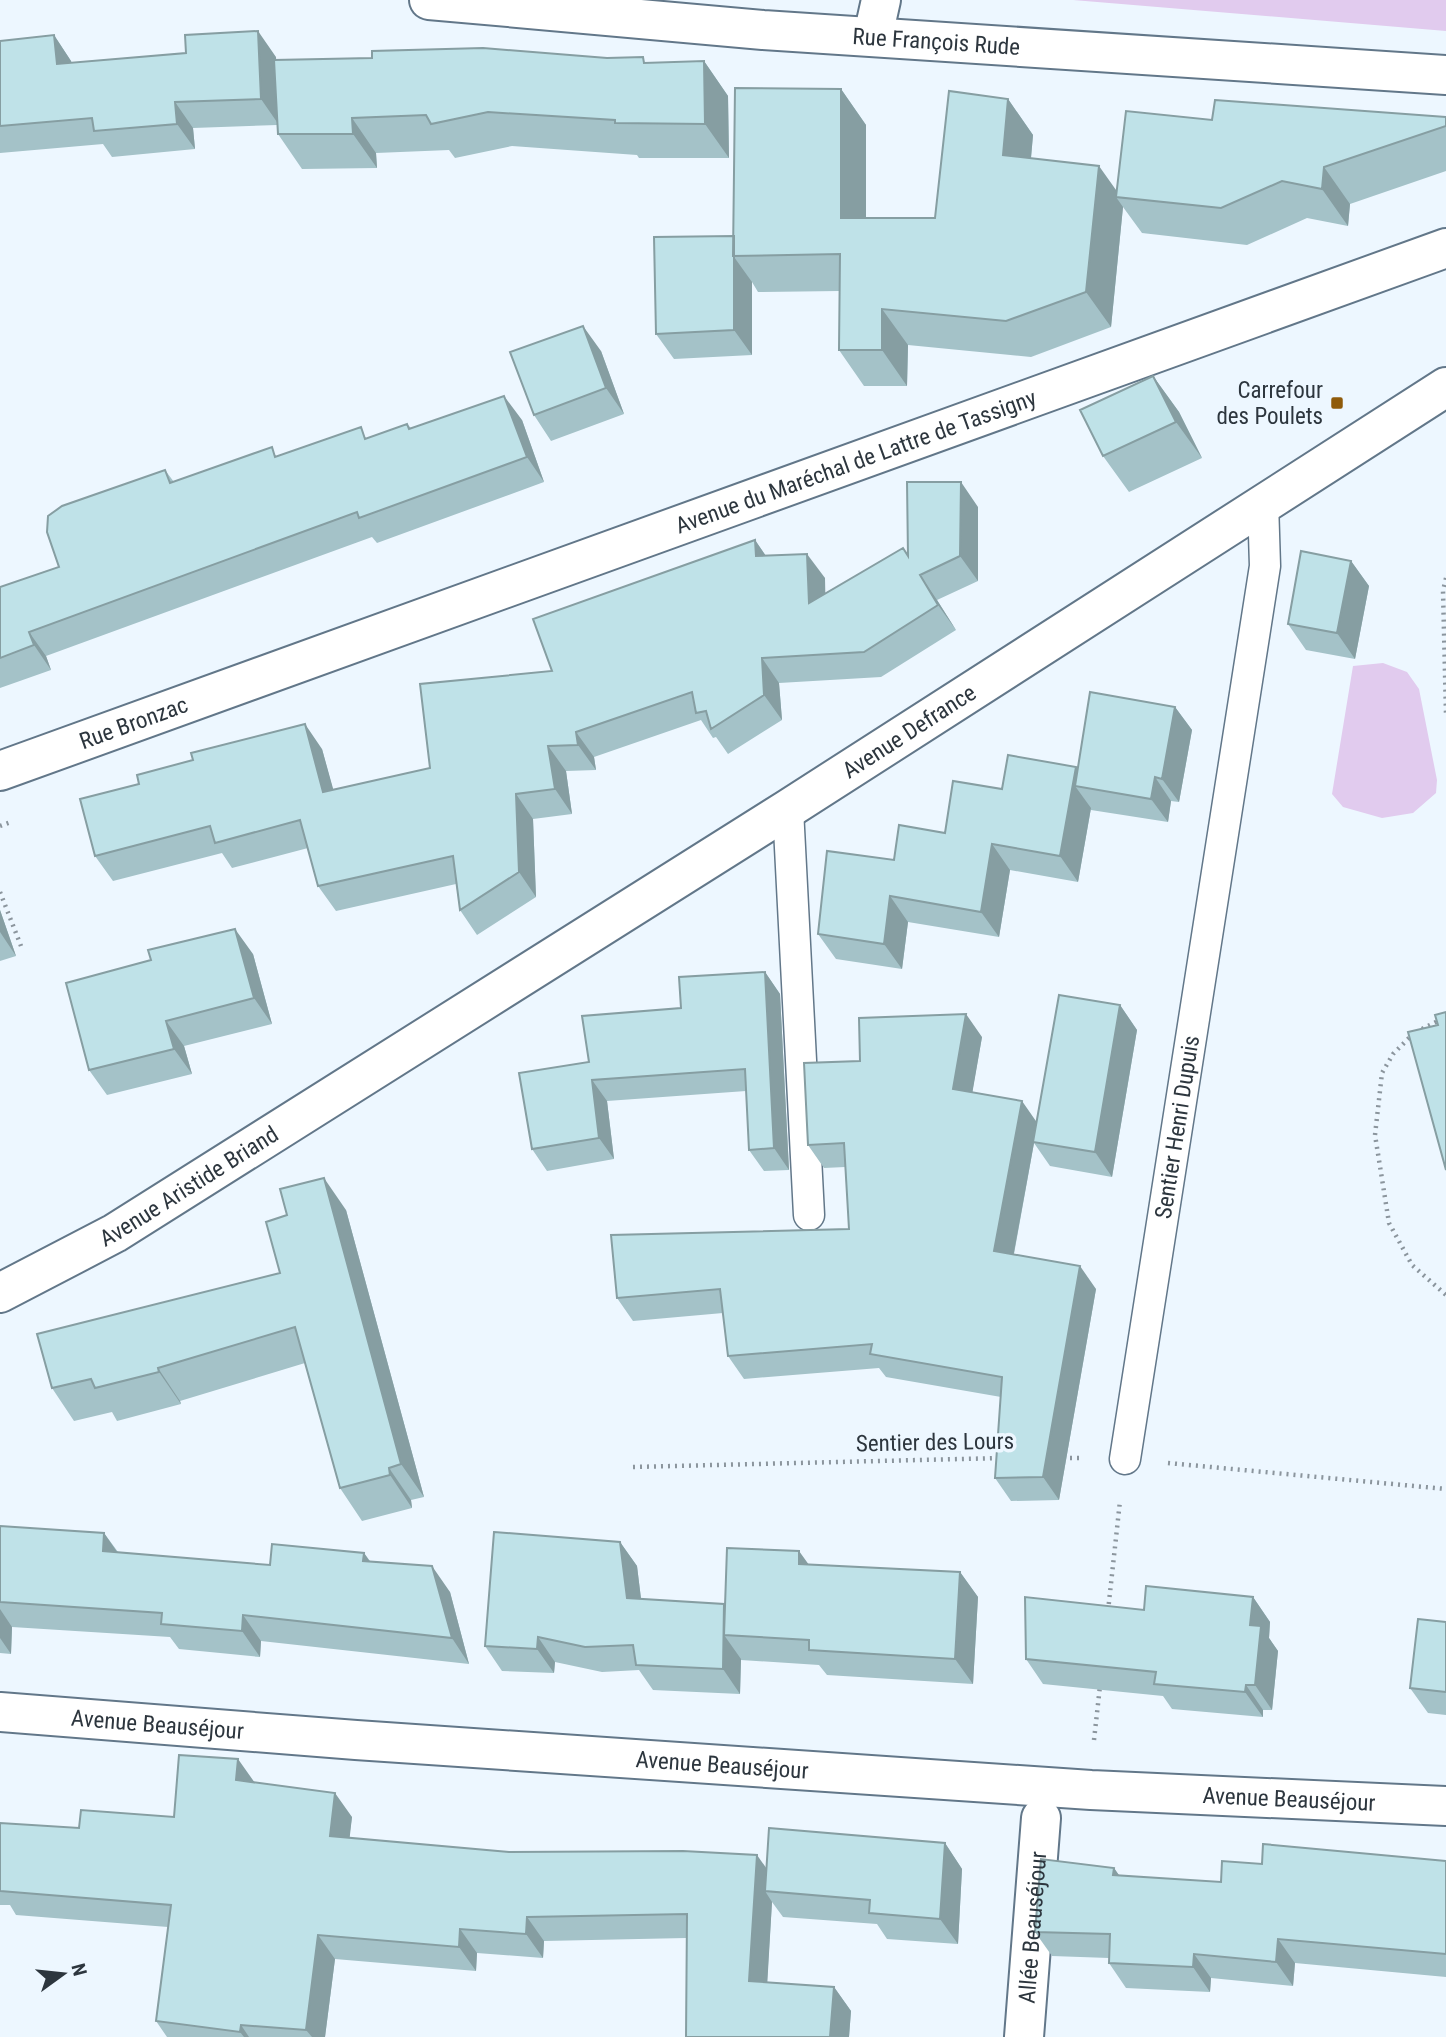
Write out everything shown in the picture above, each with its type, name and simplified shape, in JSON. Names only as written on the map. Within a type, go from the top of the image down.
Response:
[{"type":"street","name":"Rue François Rude","points":[[429,0],[877,18],[1446,75]]},
{"type":"street","name":"Avenue du Maréchal de Lattre de Tassigny","points":[[265,674],[1446,248]]},
{"type":"street","name":"Avenue Defrance","points":[[371,1071],[788,809],[1262,502],[1446,387]]},
{"type":"street","name":"Rue Bronzac","points":[[0,771],[265,674]]},
{"type":"street","name":"Avenue Aristide Briand","points":[[0,1293],[115,1233],[371,1071]]},
{"type":"street","name":"Avenue Beauséjour","points":[[0,1712],[355,1740],[1091,1790],[1446,1806]]},
{"type":"street","name":"Allée Beauséjour","points":[[1024,2037],[1041,1818]]},
{"type":"lane","name":"Sentier Henri Dupuis","points":[[1125,1459],[1265,566],[1262,502]]},
{"type":"lane","points":[[788,809],[809,1215]]},
{"type":"path","points":[[1446,579],[1443,591],[1446,713]]},
{"type":"path","points":[[0,826],[11,822]]},
{"type":"path","points":[[0,892],[21,946]]},
{"type":"path","points":[[1446,1017],[1413,1034],[1393,1054],[1382,1073],[1374,1135],[1389,1223],[1412,1265],[1446,1295]]},
{"type":"path","name":"Sentier des Lours","points":[[633,1466],[1006,1458]]},
{"type":"path","points":[[1059,1458],[1125,1459],[1446,1489]]},
{"type":"path","points":[[1107,1620],[1125,1459]]},
{"type":"path","points":[[1093,1754],[1102,1673]]},
{"type":"shaded area","points":[[1073,0],[1446,0],[1446,31]]},
{"type":"shaded area","points":[[1383,663],[1407,672],[1419,689],[1437,780],[1436,793],[1413,813],[1382,818],[1343,807],[1332,794],[1353,666]]},
{"type":"building","points":[[258,31],[261,99],[175,102],[177,124],[94,131],[92,118],[0,126],[0,41],[54,35],[57,64],[186,53],[185,35]]},
{"type":"building","points":[[483,48],[607,58],[643,57],[644,63],[704,61],[705,124],[615,123],[615,120],[488,112],[431,124],[426,115],[352,118],[353,134],[278,134],[274,60],[372,58],[372,51]]},
{"type":"building","points":[[735,88],[841,89],[841,218],[935,218],[949,91],[1008,99],[1003,155],[1099,166],[1086,292],[1006,321],[882,309],[882,350],[839,350],[840,254],[733,256]]},
{"type":"building","points":[[1215,100],[1446,117],[1446,126],[1324,167],[1322,189],[1282,181],[1221,208],[1116,197],[1126,111],[1212,120]]},
{"type":"building","points":[[734,236],[734,330],[656,334],[654,237]]},
{"type":"building","points":[[583,326],[606,388],[534,415],[510,352]]},
{"type":"building","points":[[1153,376],[1176,422],[1103,456],[1080,410]]},
{"type":"building","points":[[504,396],[527,457],[359,518],[357,512],[29,632],[34,645],[0,658],[0,587],[59,567],[47,532],[48,516],[62,506],[165,470],[170,483],[272,447],[275,457],[361,427],[365,439],[407,424],[409,429]]},
{"type":"building","points":[[907,482],[961,482],[960,556],[920,575],[938,605],[864,652],[762,658],[764,695],[711,729],[706,711],[696,713],[692,692],[576,732],[578,745],[548,746],[555,789],[516,794],[519,872],[460,910],[453,856],[318,886],[300,820],[215,843],[210,826],[95,856],[80,799],[139,784],[137,775],[193,760],[191,753],[305,724],[323,792],[430,768],[420,684],[552,671],[533,619],[755,540],[756,556],[807,554],[809,603],[903,548],[908,556]]},
{"type":"building","points":[[1301,551],[1351,561],[1337,633],[1288,624]]},
{"type":"building","points":[[1090,692],[1175,707],[1162,779],[1155,777],[1151,799],[1075,786]]},
{"type":"building","points":[[1008,755],[1076,767],[1060,856],[992,844],[981,912],[890,896],[884,944],[818,934],[827,851],[894,860],[899,825],[945,833],[953,781],[1002,789]]},
{"type":"building","points":[[235,929],[254,998],[166,1021],[174,1049],[89,1070],[66,983],[151,960],[148,950]]},
{"type":"building","points":[[765,972],[774,1148],[749,1150],[745,1069],[592,1080],[599,1138],[532,1149],[519,1073],[589,1062],[582,1016],[681,1008],[679,977]]},
{"type":"building","points":[[1059,995],[1120,1005],[1095,1152],[1033,1142]]},
{"type":"building","points":[[1446,1012],[1446,1170],[1408,1032],[1438,1025],[1435,1015]]},
{"type":"building","points":[[966,1014],[953,1089],[1022,1101],[994,1251],[1080,1266],[1043,1477],[995,1478],[1002,1377],[870,1354],[872,1344],[728,1356],[720,1289],[617,1298],[611,1235],[849,1229],[844,1143],[808,1145],[804,1063],[860,1061],[859,1018]]},
{"type":"building","points":[[324,1178],[401,1464],[389,1468],[390,1475],[340,1488],[295,1327],[158,1368],[159,1372],[95,1388],[91,1379],[52,1388],[37,1334],[280,1273],[266,1222],[287,1215],[280,1189]]},
{"type":"building","points":[[0,1526],[104,1533],[103,1551],[270,1565],[272,1544],[364,1553],[363,1561],[432,1566],[452,1638],[243,1615],[242,1631],[161,1624],[162,1613],[0,1602]]},
{"type":"building","points":[[494,1532],[620,1542],[627,1598],[724,1604],[723,1669],[636,1665],[633,1645],[585,1647],[538,1637],[537,1649],[485,1646]]},
{"type":"building","points":[[727,1548],[799,1551],[799,1564],[960,1572],[955,1659],[809,1650],[809,1640],[724,1635]]},
{"type":"building","points":[[1146,1586],[1253,1597],[1250,1625],[1261,1626],[1255,1685],[1246,1685],[1245,1692],[1154,1684],[1156,1672],[1026,1659],[1025,1597],[1144,1610]]},
{"type":"building","points":[[1418,1619],[1446,1622],[1446,1692],[1410,1688]]},
{"type":"building","points":[[179,1755],[238,1759],[236,1780],[335,1793],[330,1836],[509,1852],[683,1851],[757,1855],[749,1981],[834,1987],[830,2037],[686,2037],[687,1914],[527,1917],[526,1934],[460,1929],[459,1947],[318,1935],[306,2030],[241,2025],[240,2032],[156,2021],[171,1905],[0,1891],[0,1823],[79,1828],[81,1810],[174,1817]]},
{"type":"building","points":[[769,1828],[945,1843],[940,1919],[869,1913],[870,1900],[765,1891]]},
{"type":"building","points":[[1263,1844],[1446,1861],[1446,1954],[1278,1939],[1276,1962],[1194,1954],[1193,1967],[1109,1963],[1110,1934],[1035,1932],[1041,1859],[1114,1868],[1113,1875],[1221,1882],[1222,1861],[1262,1864]]},
{"type":"place","name":"Carrefour des Poulets","points":[[1337,403]]}]
